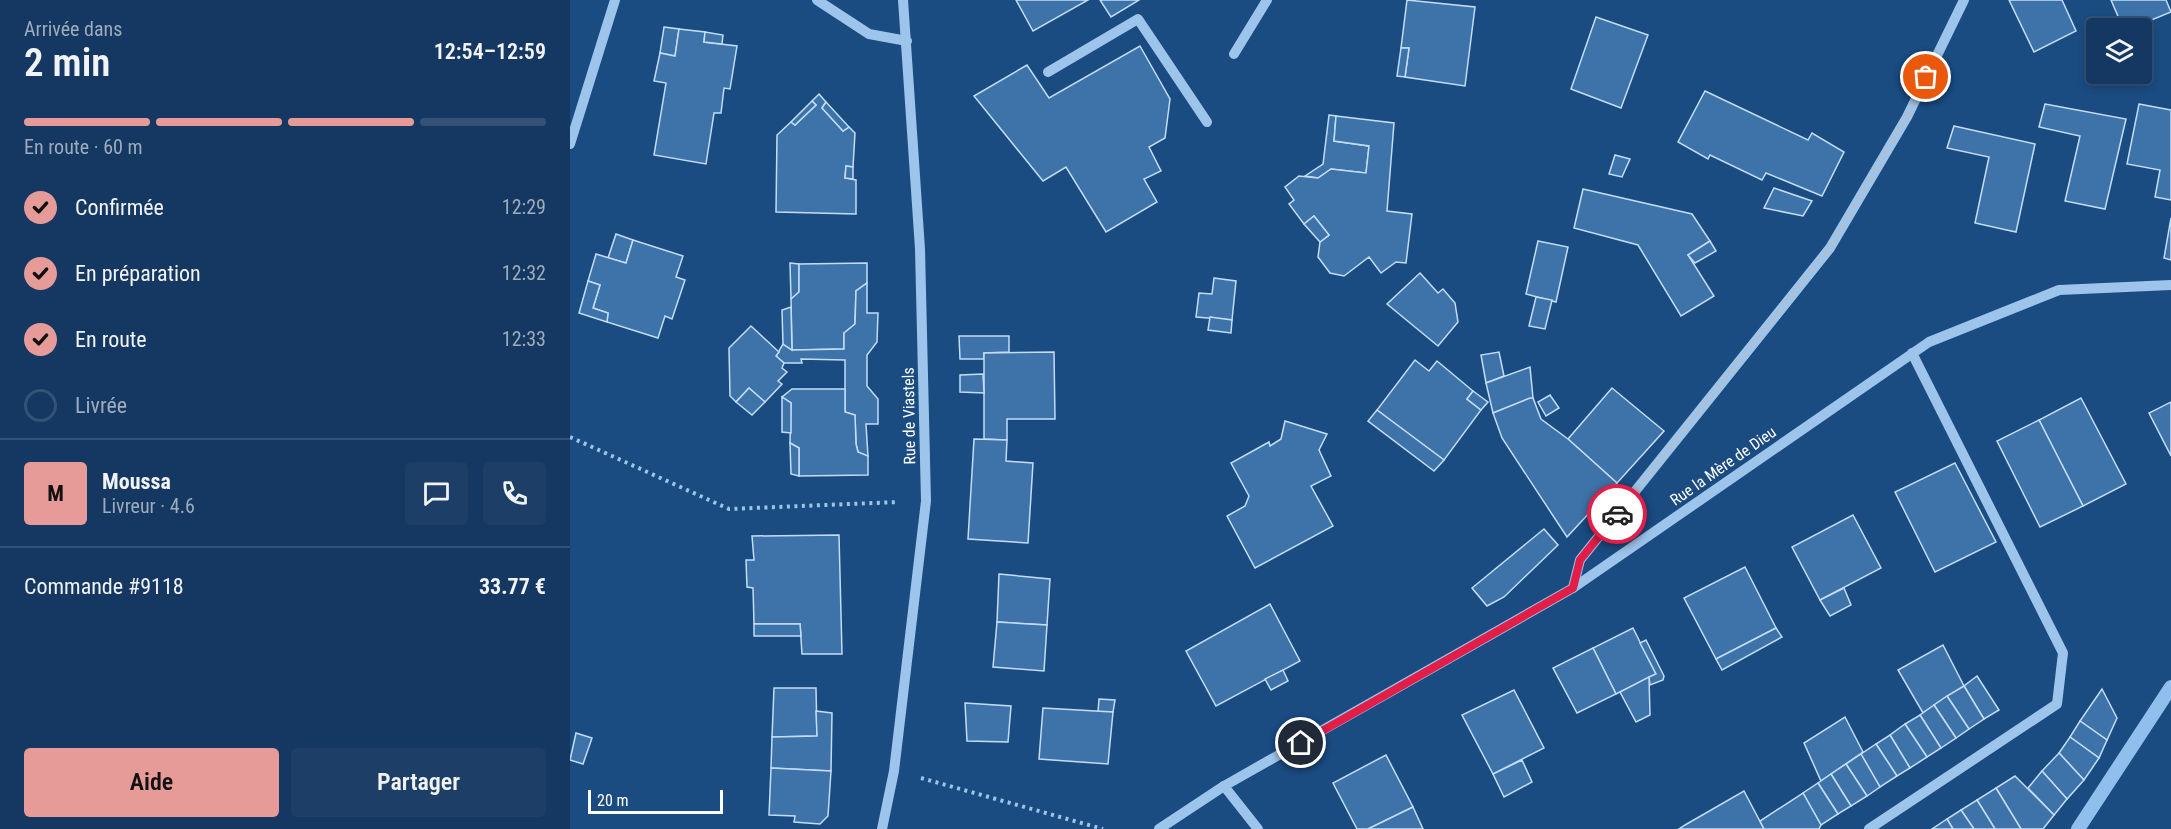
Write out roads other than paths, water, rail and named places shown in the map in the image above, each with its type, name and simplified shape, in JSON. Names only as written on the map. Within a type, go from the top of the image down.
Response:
[{"type":"street","points":[[570,144],[615,0]]},
{"type":"street","points":[[817,0],[869,34],[907,41]]},
{"type":"street","name":"Rue de Viastels","points":[[882,829],[894,771],[926,501],[920,249],[903,0]]},
{"type":"street","points":[[1234,54],[1267,0]]},
{"type":"street","points":[[1573,588],[1580,560],[1830,248],[1907,117],[1964,0]]},
{"type":"street","points":[[1048,72],[1138,19],[1207,122]]},
{"type":"street","name":"Rue la Mère de Dieu","points":[[1159,829],[1224,786],[1573,588],[1929,342],[2059,290],[2171,285]]},
{"type":"street","points":[[1869,829],[2057,704],[2063,653],[1912,353]]},
{"type":"street","points":[[1224,786],[1257,829]]},
{"type":"waterway","points":[[2078,829],[2171,687]]}]
